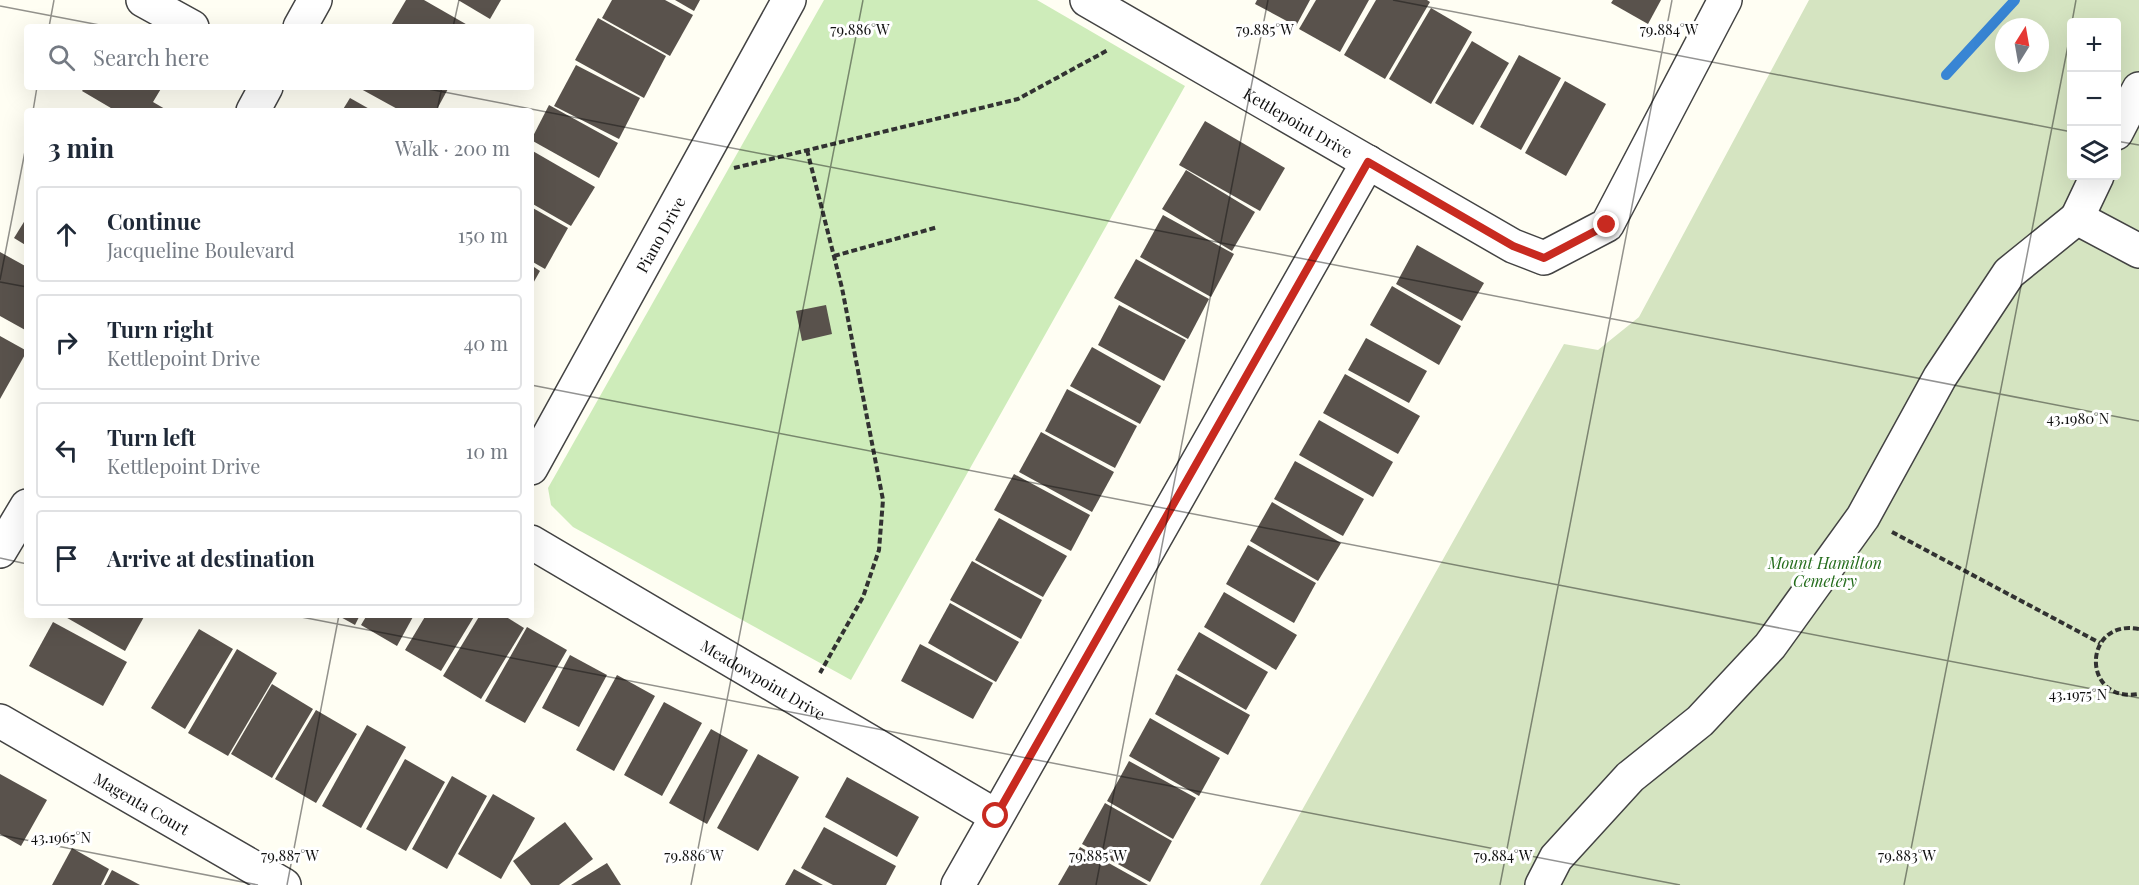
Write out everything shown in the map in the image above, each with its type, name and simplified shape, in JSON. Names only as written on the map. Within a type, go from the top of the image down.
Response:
[{"type":"street","points":[[143,0],[187,24]]},
{"type":"street","points":[[302,24],[315,0]]},
{"type":"street","name":"Piano Drive","points":[[534,463],[789,0]]},
{"type":"street","name":"Kettlepoint Drive","points":[[1087,0],[1513,246],[1544,258],[1607,225],[1725,0]]},
{"type":"street","points":[[2120,126],[2139,89]]},
{"type":"street","points":[[255,108],[265,90]]},
{"type":"street","points":[[958,885],[1368,162]]},
{"type":"street","points":[[1542,885],[1556,858],[1630,777],[1700,721],[1770,645],[1863,517],[1940,377],[2009,273],[2077,218],[2095,180]]},
{"type":"street","points":[[2077,218],[2139,251]]},
{"type":"street","points":[[0,551],[24,511]]},
{"type":"street","name":"Meadowpoint Drive","points":[[534,544],[996,816]]},
{"type":"street","name":"Magenta Court","points":[[0,721],[284,885]]},
{"type":"path","points":[[690,179],[1018,99],[1140,32]]},
{"type":"path","points":[[803,702],[863,597],[879,550],[883,500],[834,256],[807,150]]},
{"type":"path","points":[[834,256],[938,227]]},
{"type":"path","points":[[1863,517],[2100,643]]},
{"type":"path","points":[[2139,629],[2117,629],[2100,643],[2095,666],[2098,677],[2115,693],[2139,694]]},
{"type":"green space","points":[[824,0],[1037,0],[1185,86],[851,680],[573,527],[551,505],[548,488]]},
{"type":"green space","name":"Mount Hamilton Cemetery","points":[[1809,0],[2139,0],[2139,885],[1260,885],[1564,344],[1598,350],[1639,317]]},
{"type":"building","points":[[406,0],[424,0],[466,24],[392,24]]},
{"type":"building","points":[[458,0],[501,0],[490,19]]},
{"type":"building","points":[[612,0],[665,0],[693,15],[670,56],[602,18]]},
{"type":"building","points":[[675,0],[700,0],[694,11]]},
{"type":"building","points":[[1257,0],[1310,0],[1296,26],[1255,4]]},
{"type":"building","points":[[1316,0],[1369,0],[1340,52],[1299,29]]},
{"type":"building","points":[[1376,0],[1427,0],[1430,2],[1385,79],[1344,55]]},
{"type":"building","points":[[1613,0],[1661,0],[1648,24],[1611,3]]},
{"type":"building","points":[[1431,8],[1472,32],[1431,104],[1389,79]]},
{"type":"building","points":[[598,18],[666,56],[644,98],[575,60]]},
{"type":"building","points":[[1472,41],[1509,63],[1473,125],[1435,103]]},
{"type":"building","points":[[1519,55],[1561,78],[1521,150],[1480,127]]},
{"type":"building","points":[[576,65],[640,98],[619,139],[554,106]]},
{"type":"building","points":[[1565,81],[1606,104],[1566,176],[1525,153]]},
{"type":"building","points":[[160,90],[153,102],[163,108],[111,108],[82,91]]},
{"type":"building","points":[[363,90],[447,90],[438,108],[396,108]]},
{"type":"building","points":[[350,98],[368,108],[344,108]]},
{"type":"building","points":[[549,105],[618,143],[599,178],[534,142],[534,134]]},
{"type":"building","points":[[1205,121],[1285,168],[1260,211],[1179,165]]},
{"type":"building","points":[[534,152],[595,187],[571,226],[534,205]]},
{"type":"building","points":[[1186,170],[1255,212],[1232,251],[1162,209]]},
{"type":"building","points":[[534,209],[568,228],[545,269],[534,263]]},
{"type":"building","points":[[1163,215],[1234,254],[1211,297],[1140,257]]},
{"type":"building","points":[[24,222],[24,244],[14,238]]},
{"type":"building","points":[[1417,245],[1484,283],[1462,321],[1396,284]]},
{"type":"building","points":[[0,252],[24,265],[24,329],[0,316]]},
{"type":"building","points":[[1136,259],[1209,299],[1188,339],[1114,298]]},
{"type":"building","points":[[534,267],[540,271],[534,282]]},
{"type":"building","points":[[1392,286],[1461,326],[1439,365],[1370,325]]},
{"type":"building","points":[[826,305],[832,334],[802,341],[796,311]]},
{"type":"building","points":[[1119,305],[1186,340],[1164,381],[1098,345]]},
{"type":"building","points":[[0,336],[24,349],[24,356],[0,399]]},
{"type":"building","points":[[1366,338],[1427,371],[1409,403],[1348,370]]},
{"type":"building","points":[[1092,347],[1161,386],[1140,424],[1070,386]]},
{"type":"building","points":[[1345,374],[1420,416],[1398,454],[1323,413]]},
{"type":"building","points":[[1067,389],[1137,426],[1115,468],[1045,431]]},
{"type":"building","points":[[1319,420],[1393,462],[1373,497],[1299,455]]},
{"type":"building","points":[[1041,432],[1114,472],[1092,512],[1019,472]]},
{"type":"building","points":[[1295,461],[1364,499],[1343,536],[1274,499]]},
{"type":"building","points":[[1014,474],[1090,515],[1071,551],[994,510]]},
{"type":"building","points":[[1272,502],[1341,543],[1318,581],[1250,541]]},
{"type":"building","points":[[999,518],[1067,556],[1043,597],[975,560]]},
{"type":"building","points":[[1248,545],[1316,583],[1294,623],[1226,584]]},
{"type":"building","points":[[972,561],[1042,600],[1021,639],[950,600]]},
{"type":"building","points":[[1224,592],[1297,635],[1276,670],[1204,627]]},
{"type":"building","points":[[950,603],[1019,642],[996,682],[928,643]]},
{"type":"building","points":[[67,618],[143,618],[125,651]]},
{"type":"building","points":[[342,618],[358,618],[355,625]]},
{"type":"building","points":[[365,618],[412,618],[397,646],[361,625]]},
{"type":"building","points":[[424,618],[473,618],[441,671],[405,650]]},
{"type":"building","points":[[478,618],[508,618],[524,628],[481,699],[443,676]]},
{"type":"building","points":[[53,622],[127,662],[103,706],[29,666]]},
{"type":"building","points":[[527,627],[567,650],[525,723],[485,701]]},
{"type":"building","points":[[199,629],[233,649],[185,729],[151,708]]},
{"type":"building","points":[[1199,632],[1268,672],[1246,710],[1177,670]]},
{"type":"building","points":[[920,644],[993,683],[973,719],[901,681]]},
{"type":"building","points":[[237,649],[277,673],[228,756],[188,733]]},
{"type":"building","points":[[570,655],[607,675],[579,727],[542,708]]},
{"type":"building","points":[[1176,674],[1250,715],[1228,755],[1155,714]]},
{"type":"building","points":[[617,675],[655,696],[614,771],[576,750]]},
{"type":"building","points":[[272,684],[313,709],[272,778],[231,754]]},
{"type":"building","points":[[664,702],[702,723],[662,796],[624,775]]},
{"type":"building","points":[[316,710],[357,734],[316,803],[275,779]]},
{"type":"building","points":[[1150,718],[1220,758],[1199,796],[1129,756]]},
{"type":"building","points":[[367,725],[406,747],[361,828],[322,806]]},
{"type":"building","points":[[711,729],[748,750],[707,824],[669,803]]},
{"type":"building","points":[[758,754],[799,777],[758,851],[717,828]]},
{"type":"building","points":[[405,759],[445,782],[406,851],[366,829]]},
{"type":"building","points":[[1129,761],[1196,798],[1173,839],[1107,801]]},
{"type":"building","points":[[0,774],[47,800],[21,846],[0,834]]},
{"type":"building","points":[[452,776],[487,796],[447,869],[412,849]]},
{"type":"building","points":[[847,777],[919,817],[897,857],[825,817]]},
{"type":"building","points":[[493,794],[535,818],[501,879],[458,854]]},
{"type":"building","points":[[1105,803],[1172,841],[1150,882],[1082,844]]},
{"type":"building","points":[[565,822],[593,859],[559,885],[531,885],[513,861]]},
{"type":"building","points":[[824,827],[896,866],[886,885],[833,885],[801,868]]},
{"type":"building","points":[[1080,847],[1148,885],[1058,885]]},
{"type":"building","points":[[72,848],[109,869],[101,885],[52,885]]},
{"type":"building","points":[[607,863],[621,885],[571,885]]},
{"type":"building","points":[[794,869],[823,885],[785,885]]},
{"type":"building","points":[[112,870],[140,885],[104,885]]},
{"type":"waterway","points":[[1946,75],[2015,0]]},
{"type":"route","points":[[996,816],[1368,162],[1513,246],[1544,258],[1607,225]]}]
